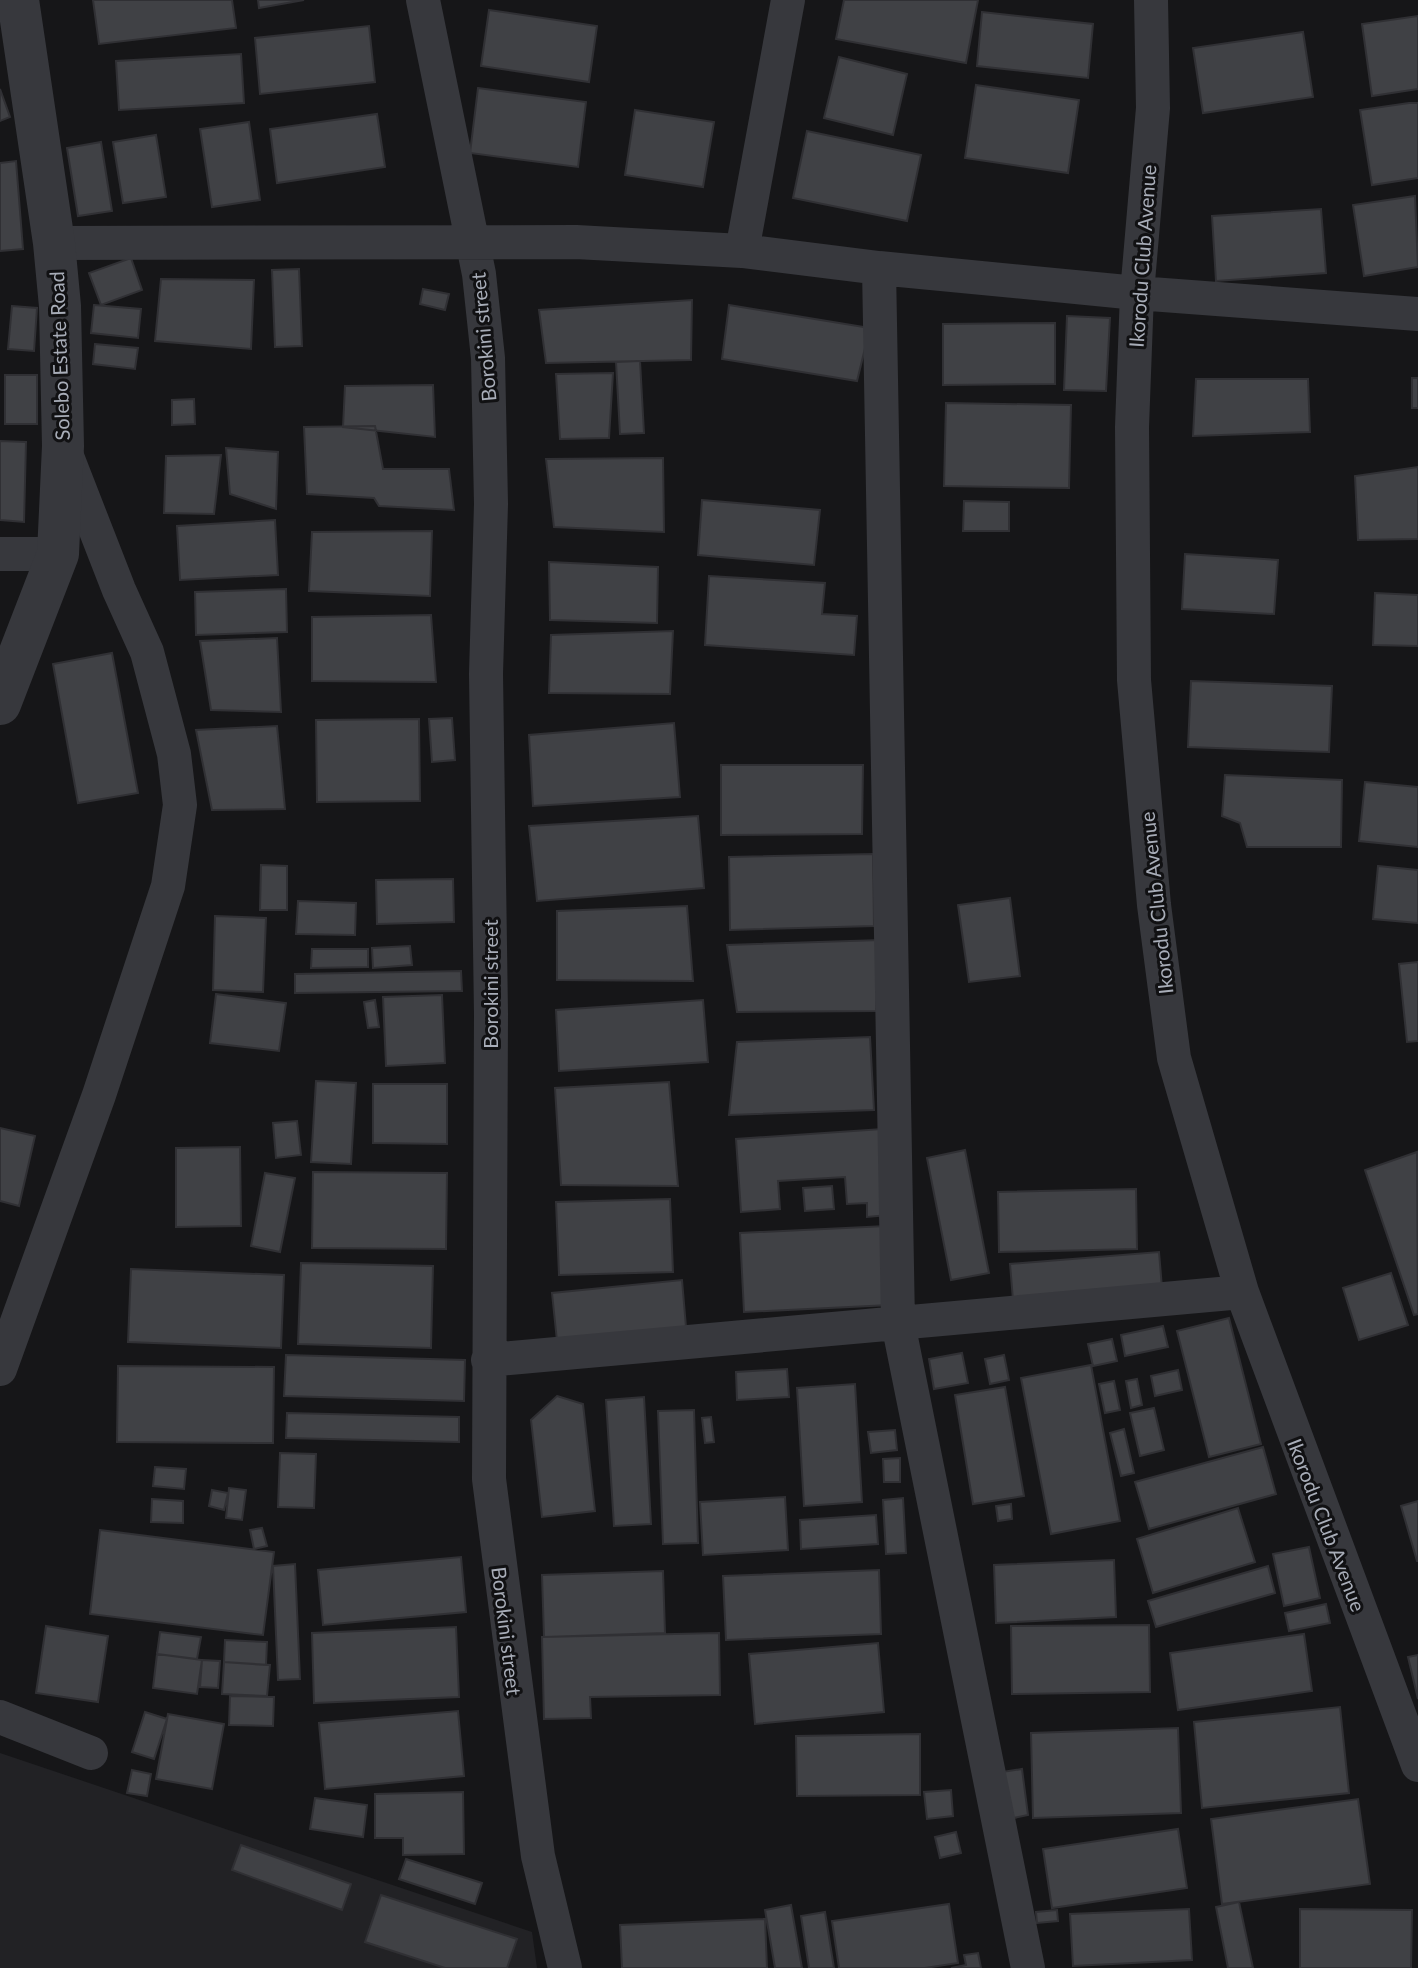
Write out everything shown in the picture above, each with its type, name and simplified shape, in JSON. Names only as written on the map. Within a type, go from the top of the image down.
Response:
[{"type":"street","name":"Solebo Estate Road","points":[[0,704],[58,554],[63,446],[60,306],[54,243],[18,0]]},
{"type":"street","name":"Borokini street","points":[[423,0],[479,274],[488,358],[491,489],[486,674],[491,1014],[489,1479],[504,1615],[538,1856],[565,1968]]},
{"type":"street","points":[[742,251],[788,0]]},
{"type":"street","name":"Ikorodu Club Avenue","points":[[1151,0],[1153,108],[1137,293],[1132,427],[1134,680],[1154,905],[1174,1058],[1242,1292],[1418,1765]]},
{"type":"street","points":[[54,243],[576,242],[742,251],[879,268],[1137,293],[1418,314]]},
{"type":"street","points":[[879,268],[898,1323],[1028,1968]]},
{"type":"street","points":[[0,1369],[99,1095],[168,886],[180,805],[174,754],[147,652],[119,590],[63,446]]},
{"type":"street","points":[[0,554],[58,554]]},
{"type":"street","points":[[488,1360],[1242,1292]]},
{"type":"street","points":[[0,1717],[91,1753]]},
{"type":"shaded area","points":[[0,1753],[532,1932],[537,1968],[0,1968]]},
{"type":"building","points":[[93,0],[232,0],[236,28],[99,44]]},
{"type":"building","points":[[258,0],[304,0],[259,8]]},
{"type":"building","points":[[844,0],[978,0],[966,63],[836,39]]},
{"type":"building","points":[[489,10],[597,26],[589,82],[481,66]]},
{"type":"building","points":[[982,12],[1093,24],[1088,78],[977,66]]},
{"type":"building","points":[[1418,16],[1418,89],[1372,96],[1362,24]]},
{"type":"building","points":[[369,26],[375,82],[260,94],[255,38]]},
{"type":"building","points":[[1303,32],[1313,97],[1203,113],[1193,48]]},
{"type":"building","points":[[241,54],[244,103],[119,110],[116,61]]},
{"type":"building","points":[[839,57],[907,74],[893,135],[824,118]]},
{"type":"building","points":[[976,85],[1079,100],[1068,173],[965,158]]},
{"type":"building","points":[[478,88],[586,102],[578,167],[470,153]]},
{"type":"building","points":[[0,89],[10,117],[0,121]]},
{"type":"building","points":[[1418,103],[1418,178],[1372,185],[1360,110]]},
{"type":"building","points":[[635,110],[714,122],[703,187],[625,175]]},
{"type":"building","points":[[377,114],[385,167],[277,183],[270,129]]},
{"type":"building","points":[[249,122],[260,200],[212,207],[200,129]]},
{"type":"building","points":[[807,131],[921,155],[907,221],[793,198]]},
{"type":"building","points":[[156,135],[166,197],[123,203],[113,142]]},
{"type":"building","points":[[101,142],[112,211],[78,216],[67,148]]},
{"type":"building","points":[[16,161],[23,249],[0,251],[0,163]]},
{"type":"building","points":[[1415,196],[1418,267],[1364,276],[1353,205]]},
{"type":"building","points":[[1321,209],[1326,273],[1216,281],[1212,216]]},
{"type":"building","points":[[131,258],[142,290],[101,305],[89,273]]},
{"type":"building","points":[[299,269],[302,346],[275,347],[272,270]]},
{"type":"building","points":[[161,279],[254,280],[251,349],[155,341]]},
{"type":"building","points":[[423,289],[449,294],[445,310],[420,304]]},
{"type":"building","points":[[692,300],[691,360],[546,363],[539,310]]},
{"type":"building","points":[[94,305],[141,309],[138,338],[91,333]]},
{"type":"building","points":[[729,305],[870,328],[857,381],[722,359]]},
{"type":"building","points":[[12,306],[37,308],[34,351],[8,349]]},
{"type":"building","points":[[1067,316],[1110,318],[1106,391],[1064,390]]},
{"type":"building","points":[[1055,323],[1055,384],[943,385],[943,324]]},
{"type":"building","points":[[95,344],[138,348],[135,369],[93,364]]},
{"type":"building","points":[[640,361],[644,433],[620,434],[616,362]]},
{"type":"building","points":[[613,373],[609,438],[560,439],[556,374]]},
{"type":"building","points":[[5,375],[37,375],[37,424],[5,424]]},
{"type":"building","points":[[1412,378],[1418,378],[1418,408],[1412,408]]},
{"type":"building","points":[[1196,379],[1308,379],[1310,432],[1193,436]]},
{"type":"building","points":[[433,385],[435,437],[343,427],[345,386]]},
{"type":"building","points":[[194,399],[195,424],[172,425],[172,400]]},
{"type":"building","points":[[946,403],[1071,405],[1069,488],[944,486]]},
{"type":"building","points":[[375,426],[383,469],[449,469],[454,510],[379,506],[374,498],[307,494],[304,427]]},
{"type":"building","points":[[0,441],[26,442],[24,522],[0,520]]},
{"type":"building","points":[[226,448],[278,452],[276,509],[230,494]]},
{"type":"building","points":[[221,455],[214,514],[164,513],[166,456]]},
{"type":"building","points":[[663,458],[664,532],[554,527],[546,459]]},
{"type":"building","points":[[1418,467],[1418,539],[1358,540],[1355,476]]},
{"type":"building","points":[[702,500],[820,510],[814,565],[698,555]]},
{"type":"building","points":[[964,501],[1009,502],[1009,531],[963,531]]},
{"type":"building","points":[[275,520],[278,575],[180,580],[177,526]]},
{"type":"building","points":[[432,531],[430,596],[309,591],[312,532]]},
{"type":"building","points":[[1185,554],[1278,560],[1274,614],[1182,609]]},
{"type":"building","points":[[549,562],[658,567],[657,623],[550,620]]},
{"type":"building","points":[[709,576],[825,583],[822,614],[857,616],[854,655],[705,645]]},
{"type":"building","points":[[286,589],[287,632],[196,635],[195,592]]},
{"type":"building","points":[[1375,593],[1418,595],[1418,646],[1373,645]]},
{"type":"building","points":[[431,615],[436,682],[312,681],[312,617]]},
{"type":"building","points":[[673,631],[670,694],[549,693],[551,635]]},
{"type":"building","points":[[277,638],[281,712],[211,710],[200,641]]},
{"type":"building","points":[[112,653],[138,793],[78,803],[53,664]]},
{"type":"building","points":[[1191,681],[1332,686],[1329,752],[1188,747]]},
{"type":"building","points":[[452,718],[455,760],[432,762],[429,719]]},
{"type":"building","points":[[419,719],[420,801],[317,802],[316,720]]},
{"type":"building","points":[[674,723],[680,797],[533,806],[529,735]]},
{"type":"building","points":[[277,726],[285,809],[212,810],[196,730]]},
{"type":"building","points":[[721,765],[863,765],[862,834],[721,835]]},
{"type":"building","points":[[1225,775],[1342,780],[1341,847],[1247,847],[1240,823],[1222,816]]},
{"type":"building","points":[[1365,782],[1418,787],[1418,847],[1359,841]]},
{"type":"building","points":[[698,816],[704,888],[537,901],[529,826]]},
{"type":"building","points":[[873,854],[874,926],[730,930],[729,857]]},
{"type":"building","points":[[261,865],[287,866],[287,910],[260,910]]},
{"type":"building","points":[[1378,866],[1418,870],[1418,923],[1373,919]]},
{"type":"building","points":[[453,879],[454,922],[377,924],[376,880]]},
{"type":"building","points":[[1010,898],[1020,976],[969,982],[958,905]]},
{"type":"building","points":[[298,901],[356,903],[355,935],[296,934]]},
{"type":"building","points":[[687,906],[693,981],[557,980],[557,911]]},
{"type":"building","points":[[215,916],[266,918],[263,992],[213,990]]},
{"type":"building","points":[[881,940],[876,1011],[737,1012],[727,945]]},
{"type":"building","points":[[410,946],[412,965],[373,968],[372,948]]},
{"type":"building","points":[[312,949],[368,949],[368,967],[311,968]]},
{"type":"building","points":[[1418,962],[1418,1041],[1407,1042],[1399,964]]},
{"type":"building","points":[[461,971],[462,991],[295,993],[295,974]]},
{"type":"building","points":[[216,994],[286,1003],[279,1051],[210,1043]]},
{"type":"building","points":[[442,995],[445,1063],[386,1066],[383,997]]},
{"type":"building","points":[[375,1000],[379,1027],[368,1028],[364,1002]]},
{"type":"building","points":[[703,1000],[708,1062],[559,1071],[556,1010]]},
{"type":"building","points":[[870,1037],[874,1110],[729,1115],[737,1042]]},
{"type":"building","points":[[316,1081],[356,1083],[351,1164],[311,1162]]},
{"type":"building","points":[[669,1082],[678,1186],[561,1185],[555,1088]]},
{"type":"building","points":[[373,1084],[447,1084],[447,1144],[373,1143]]},
{"type":"building","points":[[297,1121],[301,1155],[276,1158],[273,1123]]},
{"type":"building","points":[[0,1128],[35,1136],[19,1206],[0,1201]]},
{"type":"building","points":[[882,1129],[888,1215],[867,1217],[867,1203],[847,1204],[845,1177],[778,1181],[780,1209],[741,1212],[736,1139]]},
{"type":"building","points":[[240,1147],[241,1226],[176,1227],[176,1148]]},
{"type":"building","points":[[965,1150],[989,1273],[951,1280],[927,1158]]},
{"type":"building","points":[[1417,1152],[1418,1314],[1414,1315],[1365,1170]]},
{"type":"building","points":[[313,1172],[447,1173],[446,1249],[312,1248]]},
{"type":"building","points":[[265,1173],[295,1178],[280,1252],[251,1246]]},
{"type":"building","points":[[832,1186],[834,1209],[805,1211],[803,1188]]},
{"type":"building","points":[[1136,1189],[1137,1249],[999,1252],[998,1192]]},
{"type":"building","points":[[670,1199],[673,1272],[559,1275],[556,1202]]},
{"type":"building","points":[[886,1226],[890,1305],[744,1312],[740,1233]]},
{"type":"building","points":[[1159,1252],[1162,1288],[1013,1300],[1010,1264]]},
{"type":"building","points":[[301,1263],[433,1266],[431,1348],[298,1344]]},
{"type":"building","points":[[131,1269],[284,1275],[281,1348],[128,1342]]},
{"type":"building","points":[[1391,1273],[1408,1325],[1359,1340],[1343,1288]]},
{"type":"building","points":[[682,1280],[686,1327],[557,1341],[552,1293]]},
{"type":"building","points":[[1229,1318],[1261,1444],[1209,1457],[1177,1331]]},
{"type":"building","points":[[1163,1326],[1168,1347],[1125,1356],[1121,1335]]},
{"type":"building","points":[[1112,1339],[1117,1361],[1093,1366],[1088,1344]]},
{"type":"building","points":[[962,1353],[968,1383],[934,1389],[929,1359]]},
{"type":"building","points":[[286,1355],[465,1360],[464,1401],[284,1396]]},
{"type":"building","points":[[1004,1355],[1009,1380],[990,1384],[985,1359]]},
{"type":"building","points":[[1091,1365],[1120,1521],[1051,1534],[1021,1378]]},
{"type":"building","points":[[118,1366],[274,1367],[273,1443],[117,1442]]},
{"type":"building","points":[[787,1369],[789,1397],[737,1400],[736,1372]]},
{"type":"building","points":[[1178,1370],[1182,1390],[1155,1396],[1151,1376]]},
{"type":"building","points":[[1137,1379],[1142,1405],[1131,1408],[1126,1381]]},
{"type":"building","points":[[1114,1381],[1120,1410],[1105,1413],[1099,1384]]},
{"type":"building","points":[[855,1384],[862,1502],[804,1506],[797,1388]]},
{"type":"building","points":[[1005,1387],[1024,1496],[973,1504],[955,1395]]},
{"type":"building","points":[[557,1396],[583,1404],[595,1511],[542,1517],[531,1420]]},
{"type":"building","points":[[644,1397],[651,1524],[614,1526],[606,1400]]},
{"type":"building","points":[[1154,1408],[1164,1450],[1140,1456],[1130,1413]]},
{"type":"building","points":[[694,1410],[698,1543],[663,1544],[658,1411]]},
{"type":"building","points":[[287,1413],[459,1417],[459,1442],[286,1438]]},
{"type":"building","points":[[711,1417],[714,1442],[705,1443],[702,1418]]},
{"type":"building","points":[[1124,1429],[1134,1473],[1121,1476],[1110,1433]]},
{"type":"building","points":[[895,1430],[897,1450],[871,1453],[868,1432]]},
{"type":"building","points":[[1263,1447],[1276,1494],[1149,1529],[1135,1482]]},
{"type":"building","points":[[280,1453],[316,1454],[314,1508],[278,1507]]},
{"type":"building","points":[[900,1458],[900,1482],[884,1482],[883,1459]]},
{"type":"building","points":[[155,1467],[186,1469],[184,1489],[153,1486]]},
{"type":"building","points":[[229,1488],[246,1490],[242,1520],[226,1518]]},
{"type":"building","points":[[212,1490],[228,1493],[224,1510],[209,1506]]},
{"type":"building","points":[[785,1497],[788,1550],[703,1555],[700,1502]]},
{"type":"building","points":[[903,1498],[906,1553],[886,1554],[883,1500]]},
{"type":"building","points":[[152,1499],[183,1501],[183,1523],[151,1522]]},
{"type":"building","points":[[1418,1501],[1418,1561],[1417,1561],[1401,1506]]},
{"type":"building","points":[[1011,1504],[1012,1519],[998,1521],[996,1506]]},
{"type":"building","points":[[1238,1508],[1255,1562],[1153,1593],[1137,1539]]},
{"type":"building","points":[[876,1515],[878,1544],[801,1549],[800,1520]]},
{"type":"building","points":[[262,1528],[267,1546],[254,1549],[250,1530]]},
{"type":"building","points":[[100,1530],[274,1552],[263,1635],[90,1614]]},
{"type":"building","points":[[1309,1547],[1320,1598],[1284,1606],[1273,1554]]},
{"type":"building","points":[[461,1557],[466,1612],[323,1625],[318,1570]]},
{"type":"building","points":[[1114,1560],[1116,1617],[996,1623],[994,1565]]},
{"type":"building","points":[[295,1564],[300,1679],[278,1680],[273,1566]]},
{"type":"building","points":[[1268,1566],[1275,1593],[1156,1627],[1148,1601]]},
{"type":"building","points":[[879,1570],[881,1634],[726,1640],[723,1576]]},
{"type":"building","points":[[663,1571],[665,1633],[544,1637],[542,1575]]},
{"type":"building","points":[[1326,1604],[1330,1623],[1289,1631],[1285,1613]]},
{"type":"building","points":[[1149,1625],[1150,1692],[1012,1694],[1011,1626]]},
{"type":"building","points":[[46,1626],[108,1636],[98,1702],[36,1693]]},
{"type":"building","points":[[456,1627],[459,1697],[314,1703],[312,1633]]},
{"type":"building","points":[[160,1632],[201,1637],[197,1659],[157,1654]]},
{"type":"building","points":[[719,1633],[720,1695],[590,1697],[591,1718],[544,1719],[542,1637]]},
{"type":"building","points":[[1304,1634],[1312,1691],[1178,1710],[1170,1653]]},
{"type":"building","points":[[225,1640],[267,1642],[266,1665],[224,1662]]},
{"type":"building","points":[[878,1643],[884,1712],[755,1724],[749,1654]]},
{"type":"building","points":[[157,1654],[202,1660],[197,1694],[153,1688]]},
{"type":"building","points":[[1418,1655],[1418,1699],[1408,1657]]},
{"type":"building","points":[[202,1660],[220,1661],[218,1688],[200,1687]]},
{"type":"building","points":[[224,1662],[270,1665],[267,1696],[222,1694]]},
{"type":"building","points":[[230,1696],[274,1697],[273,1726],[229,1725]]},
{"type":"building","points":[[1340,1707],[1349,1793],[1202,1808],[1194,1722]]},
{"type":"building","points":[[458,1711],[464,1776],[325,1789],[319,1723]]},
{"type":"building","points":[[145,1712],[167,1719],[154,1759],[132,1752]]},
{"type":"building","points":[[168,1714],[224,1724],[212,1789],[156,1779]]},
{"type":"building","points":[[1178,1728],[1181,1813],[1033,1818],[1031,1733]]},
{"type":"building","points":[[920,1734],[920,1795],[797,1796],[796,1736]]},
{"type":"building","points":[[1022,1769],[1028,1815],[1009,1819],[1002,1772]]},
{"type":"building","points":[[132,1770],[151,1774],[147,1796],[127,1793]]},
{"type":"building","points":[[951,1790],[953,1816],[927,1819],[924,1792]]},
{"type":"building","points":[[463,1792],[464,1854],[403,1855],[403,1838],[375,1838],[375,1794]]},
{"type":"building","points":[[315,1798],[367,1805],[363,1837],[310,1829]]},
{"type":"building","points":[[1358,1799],[1370,1884],[1222,1904],[1211,1819]]},
{"type":"building","points":[[1178,1829],[1187,1888],[1052,1908],[1043,1849]]},
{"type":"building","points":[[956,1832],[961,1853],[940,1858],[935,1837]]},
{"type":"building","points":[[241,1845],[351,1884],[342,1910],[232,1870]]},
{"type":"building","points":[[406,1859],[482,1883],[475,1904],[399,1879]]},
{"type":"building","points":[[381,1895],[517,1939],[507,1968],[445,1968],[365,1942]]},
{"type":"building","points":[[1239,1902],[1253,1968],[1228,1968],[1216,1907]]},
{"type":"building","points":[[949,1904],[958,1963],[925,1968],[839,1968],[832,1921]]},
{"type":"building","points":[[791,1905],[802,1968],[775,1968],[765,1910]]},
{"type":"building","points":[[1189,1909],[1192,1960],[1073,1966],[1070,1914]]},
{"type":"building","points":[[1300,1909],[1412,1910],[1411,1968],[1300,1968]]},
{"type":"building","points":[[1057,1910],[1058,1921],[1037,1923],[1036,1912]]},
{"type":"building","points":[[825,1912],[834,1968],[809,1968],[801,1916]]},
{"type":"building","points":[[765,1919],[767,1968],[622,1968],[620,1925]]},
{"type":"building","points":[[978,1953],[981,1968],[951,1968],[966,1965],[964,1955]]}]
